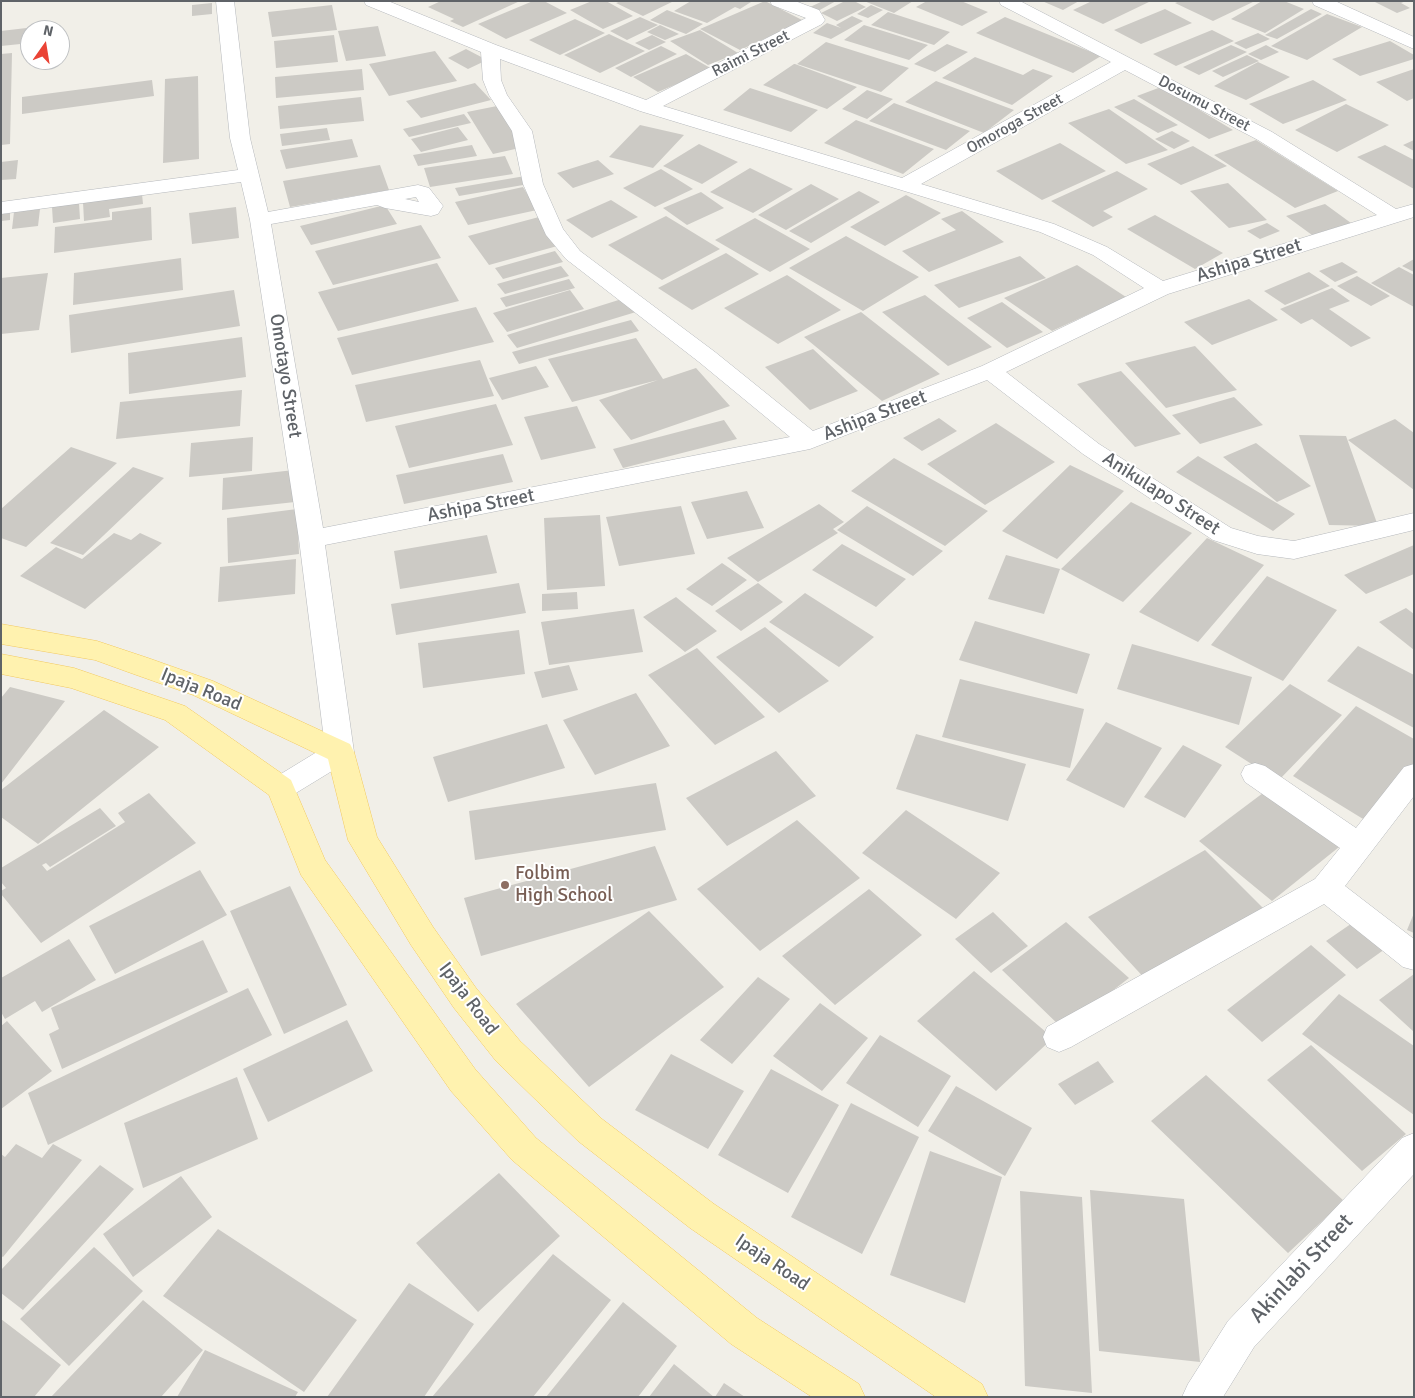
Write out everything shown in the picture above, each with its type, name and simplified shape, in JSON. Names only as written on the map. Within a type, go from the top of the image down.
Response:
[{"type":"main road","name":"Ipaja Road","points":[[1,634],[97,651],[147,668],[203,688],[340,752],[363,840],[422,936],[465,998],[508,1051],[590,1130],[702,1216],[969,1397]]},
{"type":"main road","name":"Ipaja Road","points":[[1,664],[74,678],[175,713],[281,788]]},
{"type":"main road","points":[[281,788],[312,866],[462,1080],[524,1149],[744,1330],[846,1397]]},
{"type":"street","name":"Omotayo Street","points":[[224,1],[240,138],[260,220],[312,539],[340,752]]},
{"type":"street","points":[[372,1],[490,49],[647,107],[1047,228],[1100,252],[1160,288]]},
{"type":"street","name":"Raimi Street","points":[[647,107],[816,20],[813,14],[778,1]]},
{"type":"street","name":"Dosumu Street","points":[[1007,1],[1265,136],[1404,214]]},
{"type":"street","points":[[1320,1],[1414,44]]},
{"type":"street","points":[[490,49],[492,80],[498,95],[522,132],[533,184],[553,231],[574,255],[707,357],[810,441]]},
{"type":"street","name":"Omoroga Street","points":[[904,185],[1125,62]]},
{"type":"street","points":[[1,208],[248,175]]},
{"type":"street","points":[[260,220],[418,191],[422,192],[433,206],[431,210],[385,202]]},
{"type":"street","name":"Ashipa Street","points":[[312,539],[810,441],[990,371],[1160,288],[1404,214]]},
{"type":"street","name":"Anikulapo Street","points":[[990,371],[1091,449],[1222,534],[1257,545],[1294,550],[1414,521]]},
{"type":"street","points":[[281,788],[340,752]]},
{"type":"street","points":[[1255,774],[1358,845]]},
{"type":"street","points":[[1059,1037],[1326,888],[1414,775]]},
{"type":"street","points":[[1326,888],[1414,957]]},
{"type":"street","name":"Akinlabi Street","points":[[1201,1397],[1241,1334],[1414,1149]]},
{"type":"building","points":[[441,1],[520,1],[463,27],[450,21],[454,19],[428,7]]},
{"type":"building","points":[[533,1],[544,1],[567,13],[506,39],[478,24]]},
{"type":"building","points":[[592,1],[606,1],[633,16],[603,29],[570,10]]},
{"type":"building","points":[[621,1],[674,1],[643,16],[616,3]]},
{"type":"building","points":[[691,1],[751,2],[740,9],[735,7],[707,23],[674,11]]},
{"type":"building","points":[[765,1],[804,21],[740,50],[700,29]]},
{"type":"building","points":[[823,1],[836,1],[818,11],[810,7]]},
{"type":"building","points":[[845,1],[854,1],[866,7],[837,21],[821,13]]},
{"type":"building","points":[[864,1],[913,1],[894,13]]},
{"type":"building","points":[[927,1],[961,1],[988,12],[962,26],[916,7]]},
{"type":"building","points":[[1042,1],[1079,1],[1063,10]]},
{"type":"building","points":[[1092,1],[1151,1],[1103,24],[1073,10]]},
{"type":"building","points":[[1180,1],[1255,1],[1213,21],[1175,3]]},
{"type":"building","points":[[1262,1],[1284,1],[1304,9],[1265,33],[1231,19]]},
{"type":"building","points":[[1373,1],[1406,1],[1401,3],[1410,8],[1397,13]]},
{"type":"building","points":[[212,3],[212,14],[192,16],[192,5]]},
{"type":"building","points":[[332,5],[337,30],[272,37],[268,12]]},
{"type":"building","points":[[871,5],[883,10],[868,18],[857,14]]},
{"type":"building","points":[[1165,9],[1192,23],[1141,44],[1114,30]]},
{"type":"building","points":[[1311,9],[1322,14],[1277,39],[1265,35]]},
{"type":"building","points":[[667,10],[703,24],[686,34],[650,20]]},
{"type":"building","points":[[888,12],[950,32],[934,45],[871,25]]},
{"type":"building","points":[[1327,14],[1362,27],[1307,60],[1271,46]]},
{"type":"building","points":[[852,16],[863,21],[831,39],[813,33],[827,23],[841,28],[836,25]]},
{"type":"building","points":[[640,17],[658,25],[627,40],[610,31]]},
{"type":"building","points":[[1005,17],[1101,56],[1073,73],[976,33]]},
{"type":"building","points":[[575,19],[605,33],[560,55],[529,40]]},
{"type":"building","points":[[660,25],[679,34],[665,40],[647,32]]},
{"type":"building","points":[[864,25],[928,45],[909,60],[844,40]]},
{"type":"building","points":[[378,26],[386,56],[346,61],[338,31]]},
{"type":"building","points":[[20,29],[20,44],[1,46],[1,31]]},
{"type":"building","points":[[700,30],[738,53],[708,65],[670,41]]},
{"type":"building","points":[[1212,30],[1234,41],[1176,66],[1153,54]]},
{"type":"building","points":[[1258,33],[1270,39],[1246,49],[1234,43]]},
{"type":"building","points":[[609,34],[645,51],[600,73],[564,55]]},
{"type":"building","points":[[334,35],[338,62],[276,68],[274,41]]},
{"type":"building","points":[[652,35],[666,42],[649,50],[635,43]]},
{"type":"building","points":[[1390,41],[1414,55],[1414,59],[1360,76],[1332,59]]},
{"type":"building","points":[[826,42],[909,68],[881,92],[797,64]]},
{"type":"building","points":[[947,44],[968,52],[935,72],[914,64]]},
{"type":"building","points":[[1231,45],[1247,52],[1199,75],[1183,67]]},
{"type":"building","points":[[1266,45],[1279,52],[1261,60],[1248,54]]},
{"type":"building","points":[[661,46],[677,54],[631,77],[615,68]]},
{"type":"building","points":[[466,49],[487,60],[468,69],[448,58]]},
{"type":"building","points":[[435,51],[457,81],[389,96],[369,64]]},
{"type":"building","points":[[12,53],[10,144],[1,145],[1,54]]},
{"type":"building","points":[[686,54],[712,69],[658,92],[633,77]]},
{"type":"building","points":[[1247,55],[1259,61],[1223,77],[1212,71]]},
{"type":"building","points":[[975,57],[1023,75],[1033,69],[1053,76],[1012,105],[942,78]]},
{"type":"building","points":[[1258,62],[1290,77],[1246,100],[1214,86]]},
{"type":"building","points":[[794,64],[857,87],[827,109],[763,85]]},
{"type":"building","points":[[362,69],[364,90],[276,98],[275,77]]},
{"type":"building","points":[[1414,69],[1414,98],[1407,101],[1376,82]]},
{"type":"building","points":[[198,76],[199,159],[163,163],[165,79]]},
{"type":"building","points":[[152,80],[154,96],[22,114],[22,97]]},
{"type":"building","points":[[1313,80],[1347,100],[1283,124],[1249,104]]},
{"type":"building","points":[[936,81],[1014,110],[984,133],[905,102]]},
{"type":"building","points":[[475,83],[491,100],[421,118],[406,101]]},
{"type":"building","points":[[1161,87],[1233,130],[1209,139],[1137,96]]},
{"type":"building","points":[[750,88],[818,110],[791,132],[723,110]]},
{"type":"building","points":[[867,90],[893,99],[867,119],[842,109]]},
{"type":"building","points":[[361,97],[364,121],[280,129],[278,106]]},
{"type":"building","points":[[1134,99],[1178,125],[1158,133],[1114,107]]},
{"type":"building","points":[[894,103],[970,131],[946,150],[869,121]]},
{"type":"building","points":[[1346,104],[1389,125],[1337,152],[1295,130]]},
{"type":"building","points":[[497,106],[524,147],[493,154],[467,112]]},
{"type":"building","points":[[1109,109],[1168,150],[1126,164],[1068,123]]},
{"type":"building","points":[[464,114],[471,123],[409,137],[403,129]]},
{"type":"building","points":[[856,120],[934,149],[903,174],[824,143]]},
{"type":"building","points":[[640,125],[684,135],[653,168],[609,157]]},
{"type":"building","points":[[458,127],[468,140],[421,152],[411,139]]},
{"type":"building","points":[[327,128],[330,140],[282,146],[280,134]]},
{"type":"building","points":[[1172,131],[1190,141],[1174,149],[1155,139]]},
{"type":"building","points":[[352,139],[358,157],[286,169],[280,150]]},
{"type":"building","points":[[1256,140],[1338,191],[1295,208],[1214,155]]},
{"type":"building","points":[[1414,140],[1414,151],[1403,145]]},
{"type":"building","points":[[1060,143],[1106,171],[1042,200],[996,171]]},
{"type":"building","points":[[699,144],[738,162],[702,184],[663,166]]},
{"type":"building","points":[[472,145],[477,156],[418,166],[413,155]]},
{"type":"building","points":[[1385,145],[1414,160],[1414,189],[1357,157]]},
{"type":"building","points":[[1193,146],[1227,166],[1181,185],[1147,164]]},
{"type":"building","points":[[505,156],[513,174],[430,187],[424,168]]},
{"type":"building","points":[[18,160],[16,179],[1,180],[1,162]]},
{"type":"building","points":[[598,160],[614,174],[573,188],[557,173]]},
{"type":"building","points":[[380,165],[389,190],[290,207],[283,181]]},
{"type":"building","points":[[750,168],[793,189],[753,213],[710,192]]},
{"type":"building","points":[[661,169],[693,189],[655,207],[623,188]]},
{"type":"building","points":[[1117,171],[1148,189],[1103,211],[1113,217],[1093,227],[1051,201]]},
{"type":"building","points":[[525,176],[529,184],[459,196],[455,188]]},
{"type":"building","points":[[1228,183],[1267,220],[1229,228],[1190,191]]},
{"type":"building","points":[[811,184],[839,199],[786,230],[758,215]]},
{"type":"building","points":[[523,187],[537,210],[468,225],[455,202]]},
{"type":"building","points":[[859,191],[880,202],[811,243],[789,231]]},
{"type":"building","points":[[701,192],[724,208],[687,225],[663,208]]},
{"type":"building","points":[[142,194],[143,204],[109,209],[110,217],[84,221],[83,202]]},
{"type":"building","points":[[906,195],[941,213],[885,246],[850,227]]},
{"type":"building","points":[[611,200],[638,217],[592,238],[566,220]]},
{"type":"building","points":[[79,203],[80,219],[53,223],[52,207]]},
{"type":"building","points":[[1325,204],[1351,223],[1312,235],[1286,216]]},
{"type":"building","points":[[385,205],[397,224],[311,245],[300,226]]},
{"type":"building","points":[[151,207],[152,240],[54,253],[55,227],[112,220],[112,212]]},
{"type":"building","points":[[236,207],[239,238],[192,244],[189,213]]},
{"type":"building","points":[[40,209],[38,226],[12,229],[14,212]]},
{"type":"building","points":[[962,211],[1004,242],[929,272],[902,251],[956,230],[941,219]]},
{"type":"building","points":[[10,213],[10,220],[1,221],[1,214]]},
{"type":"building","points":[[1155,215],[1223,253],[1195,269],[1127,229]]},
{"type":"building","points":[[666,216],[720,249],[662,280],[608,245]]},
{"type":"building","points":[[539,217],[561,245],[489,265],[468,236]]},
{"type":"building","points":[[755,218],[810,249],[770,272],[715,240]]},
{"type":"building","points":[[1267,223],[1280,231],[1260,239],[1247,231]]},
{"type":"building","points":[[421,225],[441,258],[333,285],[315,251]]},
{"type":"building","points":[[846,236],[919,277],[863,311],[789,268]]},
{"type":"building","points":[[555,251],[563,262],[503,279],[495,268]]},
{"type":"building","points":[[726,253],[759,274],[692,310],[658,288]]},
{"type":"building","points":[[1020,256],[1046,278],[959,308],[934,285]]},
{"type":"building","points":[[181,258],[183,290],[73,305],[74,273]]},
{"type":"building","points":[[1414,259],[1414,272],[1402,266]]},
{"type":"building","points":[[1342,262],[1358,272],[1335,282],[1319,271]]},
{"type":"building","points":[[437,263],[459,301],[338,331],[318,292]]},
{"type":"building","points":[[1077,265],[1126,297],[1052,331],[1004,298]]},
{"type":"building","points":[[561,266],[569,276],[505,294],[497,284]]},
{"type":"building","points":[[1399,267],[1414,275],[1414,307],[1371,283]]},
{"type":"building","points":[[1309,272],[1330,286],[1285,305],[1264,291]]},
{"type":"building","points":[[48,273],[39,330],[1,334],[1,278]]},
{"type":"building","points":[[787,275],[841,310],[778,344],[724,308]]},
{"type":"building","points":[[1357,276],[1390,296],[1371,306],[1337,286]]},
{"type":"building","points":[[569,279],[575,288],[506,307],[500,298]]},
{"type":"building","points":[[1332,288],[1350,301],[1329,309],[1371,338],[1351,347],[1312,319],[1301,324],[1280,309]]},
{"type":"building","points":[[234,290],[240,326],[71,353],[69,315]]},
{"type":"building","points":[[570,290],[584,309],[507,332],[493,313]]},
{"type":"building","points":[[925,295],[992,347],[948,366],[882,312]]},
{"type":"building","points":[[625,298],[636,312],[517,348],[507,335]]},
{"type":"building","points":[[1249,299],[1278,320],[1212,345],[1184,322]]},
{"type":"building","points":[[1002,302],[1043,332],[1007,348],[967,318]]},
{"type":"building","points":[[476,307],[494,342],[352,375],[337,338]]},
{"type":"building","points":[[861,312],[940,374],[882,401],[804,337]]},
{"type":"building","points":[[631,320],[639,331],[519,364],[512,352]]},
{"type":"building","points":[[242,337],[246,377],[129,394],[128,353]]},
{"type":"building","points":[[636,338],[663,379],[696,368],[730,406],[631,440],[599,400],[658,380],[572,402],[548,359]]},
{"type":"building","points":[[1195,346],[1237,390],[1166,408],[1125,363]]},
{"type":"building","points":[[813,349],[858,391],[810,410],[765,367]]},
{"type":"building","points":[[480,360],[494,396],[366,422],[355,385]]},
{"type":"building","points":[[536,366],[549,387],[502,400],[489,378]]},
{"type":"building","points":[[1121,371],[1181,434],[1135,447],[1077,384]]},
{"type":"building","points":[[242,390],[240,426],[116,439],[120,402]]},
{"type":"building","points":[[1234,397],[1263,425],[1200,444],[1172,415]]},
{"type":"building","points":[[496,404],[513,445],[409,468],[395,426]]},
{"type":"building","points":[[577,406],[596,448],[541,460],[524,417]]},
{"type":"building","points":[[939,418],[957,431],[922,451],[903,438]]},
{"type":"building","points":[[1395,419],[1414,433],[1414,490],[1348,440]]},
{"type":"building","points":[[724,420],[737,439],[623,468],[613,449]]},
{"type":"building","points":[[996,423],[1055,462],[985,505],[927,464]]},
{"type":"building","points":[[1299,435],[1346,436],[1378,526],[1329,525]]},
{"type":"building","points":[[253,437],[252,471],[189,477],[191,443]]},
{"type":"building","points":[[1256,443],[1311,486],[1277,502],[1223,457]]},
{"type":"building","points":[[71,447],[117,463],[26,547],[1,538],[1,509]]},
{"type":"building","points":[[503,454],[513,482],[404,504],[396,475]]},
{"type":"building","points":[[1198,456],[1295,514],[1273,531],[1176,472]]},
{"type":"building","points":[[894,458],[988,511],[945,546],[851,491]]},
{"type":"building","points":[[1070,465],[1124,491],[1057,559],[1002,531]]},
{"type":"building","points":[[133,467],[164,478],[83,555],[50,543]]},
{"type":"building","points":[[294,470],[295,502],[222,510],[223,478]]},
{"type":"building","points":[[747,491],[764,528],[707,539],[691,502]]},
{"type":"building","points":[[1131,502],[1192,533],[1123,602],[1061,569]]},
{"type":"building","points":[[819,504],[844,522],[833,529],[838,533],[758,582],[727,558]]},
{"type":"building","points":[[681,506],[695,554],[619,566],[606,517]]},
{"type":"building","points":[[867,506],[943,551],[913,576],[837,530]]},
{"type":"building","points":[[297,509],[299,554],[228,563],[227,518]]},
{"type":"building","points":[[600,515],[605,586],[547,590],[544,518]]},
{"type":"building","points":[[114,533],[131,540],[140,533],[162,543],[85,609],[20,576],[56,547],[82,559]]},
{"type":"building","points":[[487,535],[497,573],[400,589],[394,551]]},
{"type":"building","points":[[1207,538],[1264,565],[1198,642],[1139,612]]},
{"type":"building","points":[[842,544],[906,579],[876,607],[812,570]]},
{"type":"building","points":[[1414,545],[1414,574],[1366,594],[1344,575]]},
{"type":"building","points":[[1006,555],[1060,569],[1044,614],[988,599]]},
{"type":"building","points":[[296,559],[295,594],[218,602],[220,567]]},
{"type":"building","points":[[722,563],[747,580],[712,606],[686,589]]},
{"type":"building","points":[[1267,576],[1337,610],[1283,681],[1211,645]]},
{"type":"building","points":[[519,583],[526,613],[396,635],[391,604]]},
{"type":"building","points":[[758,583],[783,602],[741,631],[715,611]]},
{"type":"building","points":[[577,592],[578,609],[542,611],[542,594]]},
{"type":"building","points":[[805,593],[874,637],[839,667],[769,622]]},
{"type":"building","points":[[676,597],[717,631],[685,652],[643,617]]},
{"type":"building","points":[[1406,608],[1414,614],[1414,650],[1379,622]]},
{"type":"building","points":[[634,609],[643,652],[549,665],[541,622]]},
{"type":"building","points":[[975,621],[1090,654],[1077,694],[959,660]]},
{"type":"building","points":[[765,627],[829,681],[779,713],[716,657]]},
{"type":"building","points":[[519,630],[525,674],[423,688],[418,643]]},
{"type":"building","points":[[1132,644],[1252,677],[1239,725],[1117,689]]},
{"type":"building","points":[[1358,646],[1414,675],[1414,728],[1327,681]]},
{"type":"building","points":[[697,648],[765,717],[715,745],[648,675]]},
{"type":"building","points":[[569,665],[578,690],[542,698],[534,672]]},
{"type":"building","points":[[960,679],[1084,709],[1070,768],[942,737]]},
{"type":"building","points":[[1290,684],[1342,715],[1278,781],[1225,747]]},
{"type":"building","points":[[10,687],[65,701],[1,784],[1,698]]},
{"type":"building","points":[[636,693],[670,746],[595,775],[563,720]]},
{"type":"building","points":[[1356,706],[1414,739],[1414,769],[1368,822],[1293,776]]},
{"type":"building","points":[[104,710],[159,747],[38,844],[1,817],[1,790]]},
{"type":"building","points":[[1106,722],[1162,748],[1124,808],[1066,780]]},
{"type":"building","points":[[547,724],[565,768],[448,802],[433,757]]},
{"type":"building","points":[[916,734],[1026,764],[1008,821],[896,789]]},
{"type":"building","points":[[1183,745],[1222,765],[1185,818],[1144,797]]},
{"type":"building","points":[[776,751],[816,796],[727,846],[686,798]]},
{"type":"building","points":[[656,783],[666,830],[475,860],[469,811]]},
{"type":"building","points":[[1271,787],[1344,843],[1272,901],[1199,841]]},
{"type":"building","points":[[149,793],[196,843],[41,943],[1,894],[1,891],[6,888],[1,882],[1,868],[100,808],[116,826],[50,867],[46,863],[42,865],[47,871],[125,822],[118,813]]},
{"type":"building","points":[[906,810],[1000,873],[956,919],[862,853]]},
{"type":"building","points":[[797,820],[860,878],[760,951],[697,889]]},
{"type":"building","points":[[655,846],[677,900],[481,956],[464,898]]},
{"type":"building","points":[[1205,850],[1266,911],[1148,982],[1088,917]]},
{"type":"building","points":[[200,870],[227,915],[115,974],[89,926]]},
{"type":"building","points":[[290,886],[347,1005],[284,1034],[230,911]]},
{"type":"building","points":[[869,889],[922,935],[835,1005],[782,956]]},
{"type":"building","points":[[649,911],[724,987],[589,1087],[516,1004]]},
{"type":"building","points":[[993,912],[1028,946],[991,973],[955,939]]},
{"type":"building","points":[[1414,913],[1414,933],[1407,930]]},
{"type":"building","points":[[1361,917],[1392,944],[1357,969],[1326,941]]},
{"type":"building","points":[[1066,922],[1129,978],[1063,1029],[1002,970]]},
{"type":"building","points":[[69,939],[96,980],[42,1012],[35,1001],[5,1019],[1,1012],[1,978]]},
{"type":"building","points":[[203,940],[228,992],[62,1069],[49,1034],[59,1029],[51,1008]]},
{"type":"building","points":[[1311,945],[1346,975],[1262,1042],[1227,1010]]},
{"type":"building","points":[[974,971],[1053,1038],[996,1091],[917,1021]]},
{"type":"building","points":[[1414,974],[1414,1032],[1379,1000]]},
{"type":"building","points":[[758,977],[790,999],[732,1064],[700,1040]]},
{"type":"building","points":[[248,988],[272,1035],[48,1145],[28,1093]]},
{"type":"building","points":[[1339,994],[1414,1046],[1414,1115],[1302,1034]]},
{"type":"building","points":[[820,1003],[868,1038],[822,1091],[773,1056]]},
{"type":"building","points":[[347,1020],[373,1071],[268,1122],[243,1069]]},
{"type":"building","points":[[7,1021],[52,1071],[1,1109],[1,1026]]},
{"type":"building","points":[[880,1035],[951,1076],[918,1127],[846,1083]]},
{"type":"building","points":[[1311,1045],[1406,1134],[1362,1171],[1267,1080]]},
{"type":"building","points":[[671,1054],[744,1091],[708,1149],[635,1110]]},
{"type":"building","points":[[1098,1061],[1114,1082],[1075,1105],[1058,1084]]},
{"type":"building","points":[[771,1069],[839,1105],[788,1193],[718,1155]]},
{"type":"building","points":[[1206,1075],[1344,1201],[1288,1253],[1151,1121]]},
{"type":"building","points":[[237,1077],[258,1139],[143,1188],[124,1123]]},
{"type":"building","points":[[956,1086],[1032,1128],[1005,1176],[928,1131]]},
{"type":"building","points":[[851,1103],[919,1137],[862,1254],[791,1217]]},
{"type":"building","points":[[16,1144],[42,1158],[53,1144],[82,1160],[3,1257],[1,1256],[1,1154],[5,1157]]},
{"type":"building","points":[[930,1151],[1002,1177],[965,1303],[890,1275]]},
{"type":"building","points":[[100,1165],[134,1189],[23,1310],[1,1293],[1,1270]]},
{"type":"building","points":[[499,1173],[560,1236],[478,1312],[416,1243]]},
{"type":"building","points":[[181,1176],[212,1217],[133,1277],[103,1234]]},
{"type":"building","points":[[1090,1190],[1184,1199],[1200,1362],[1099,1351]]},
{"type":"building","points":[[1020,1191],[1082,1197],[1092,1393],[1025,1386]]},
{"type":"building","points":[[218,1229],[357,1320],[304,1392],[163,1296]]},
{"type":"building","points":[[94,1247],[143,1291],[69,1366],[20,1319]]},
{"type":"building","points":[[553,1254],[611,1300],[533,1397],[432,1397]]},
{"type":"building","points":[[409,1283],[474,1324],[424,1397],[327,1397]]},
{"type":"building","points":[[143,1300],[203,1350],[161,1397],[51,1397]]},
{"type":"building","points":[[623,1302],[677,1346],[638,1397],[546,1397]]},
{"type":"building","points":[[1,1319],[61,1365],[34,1397],[1,1397]]},
{"type":"building","points":[[205,1350],[298,1392],[295,1397],[177,1397]]},
{"type":"building","points":[[674,1364],[714,1397],[649,1397]]},
{"type":"building","points":[[724,1383],[745,1397],[715,1397]]},
{"type":"place","name":"Folbim High School","points":[[505,885]]}]
